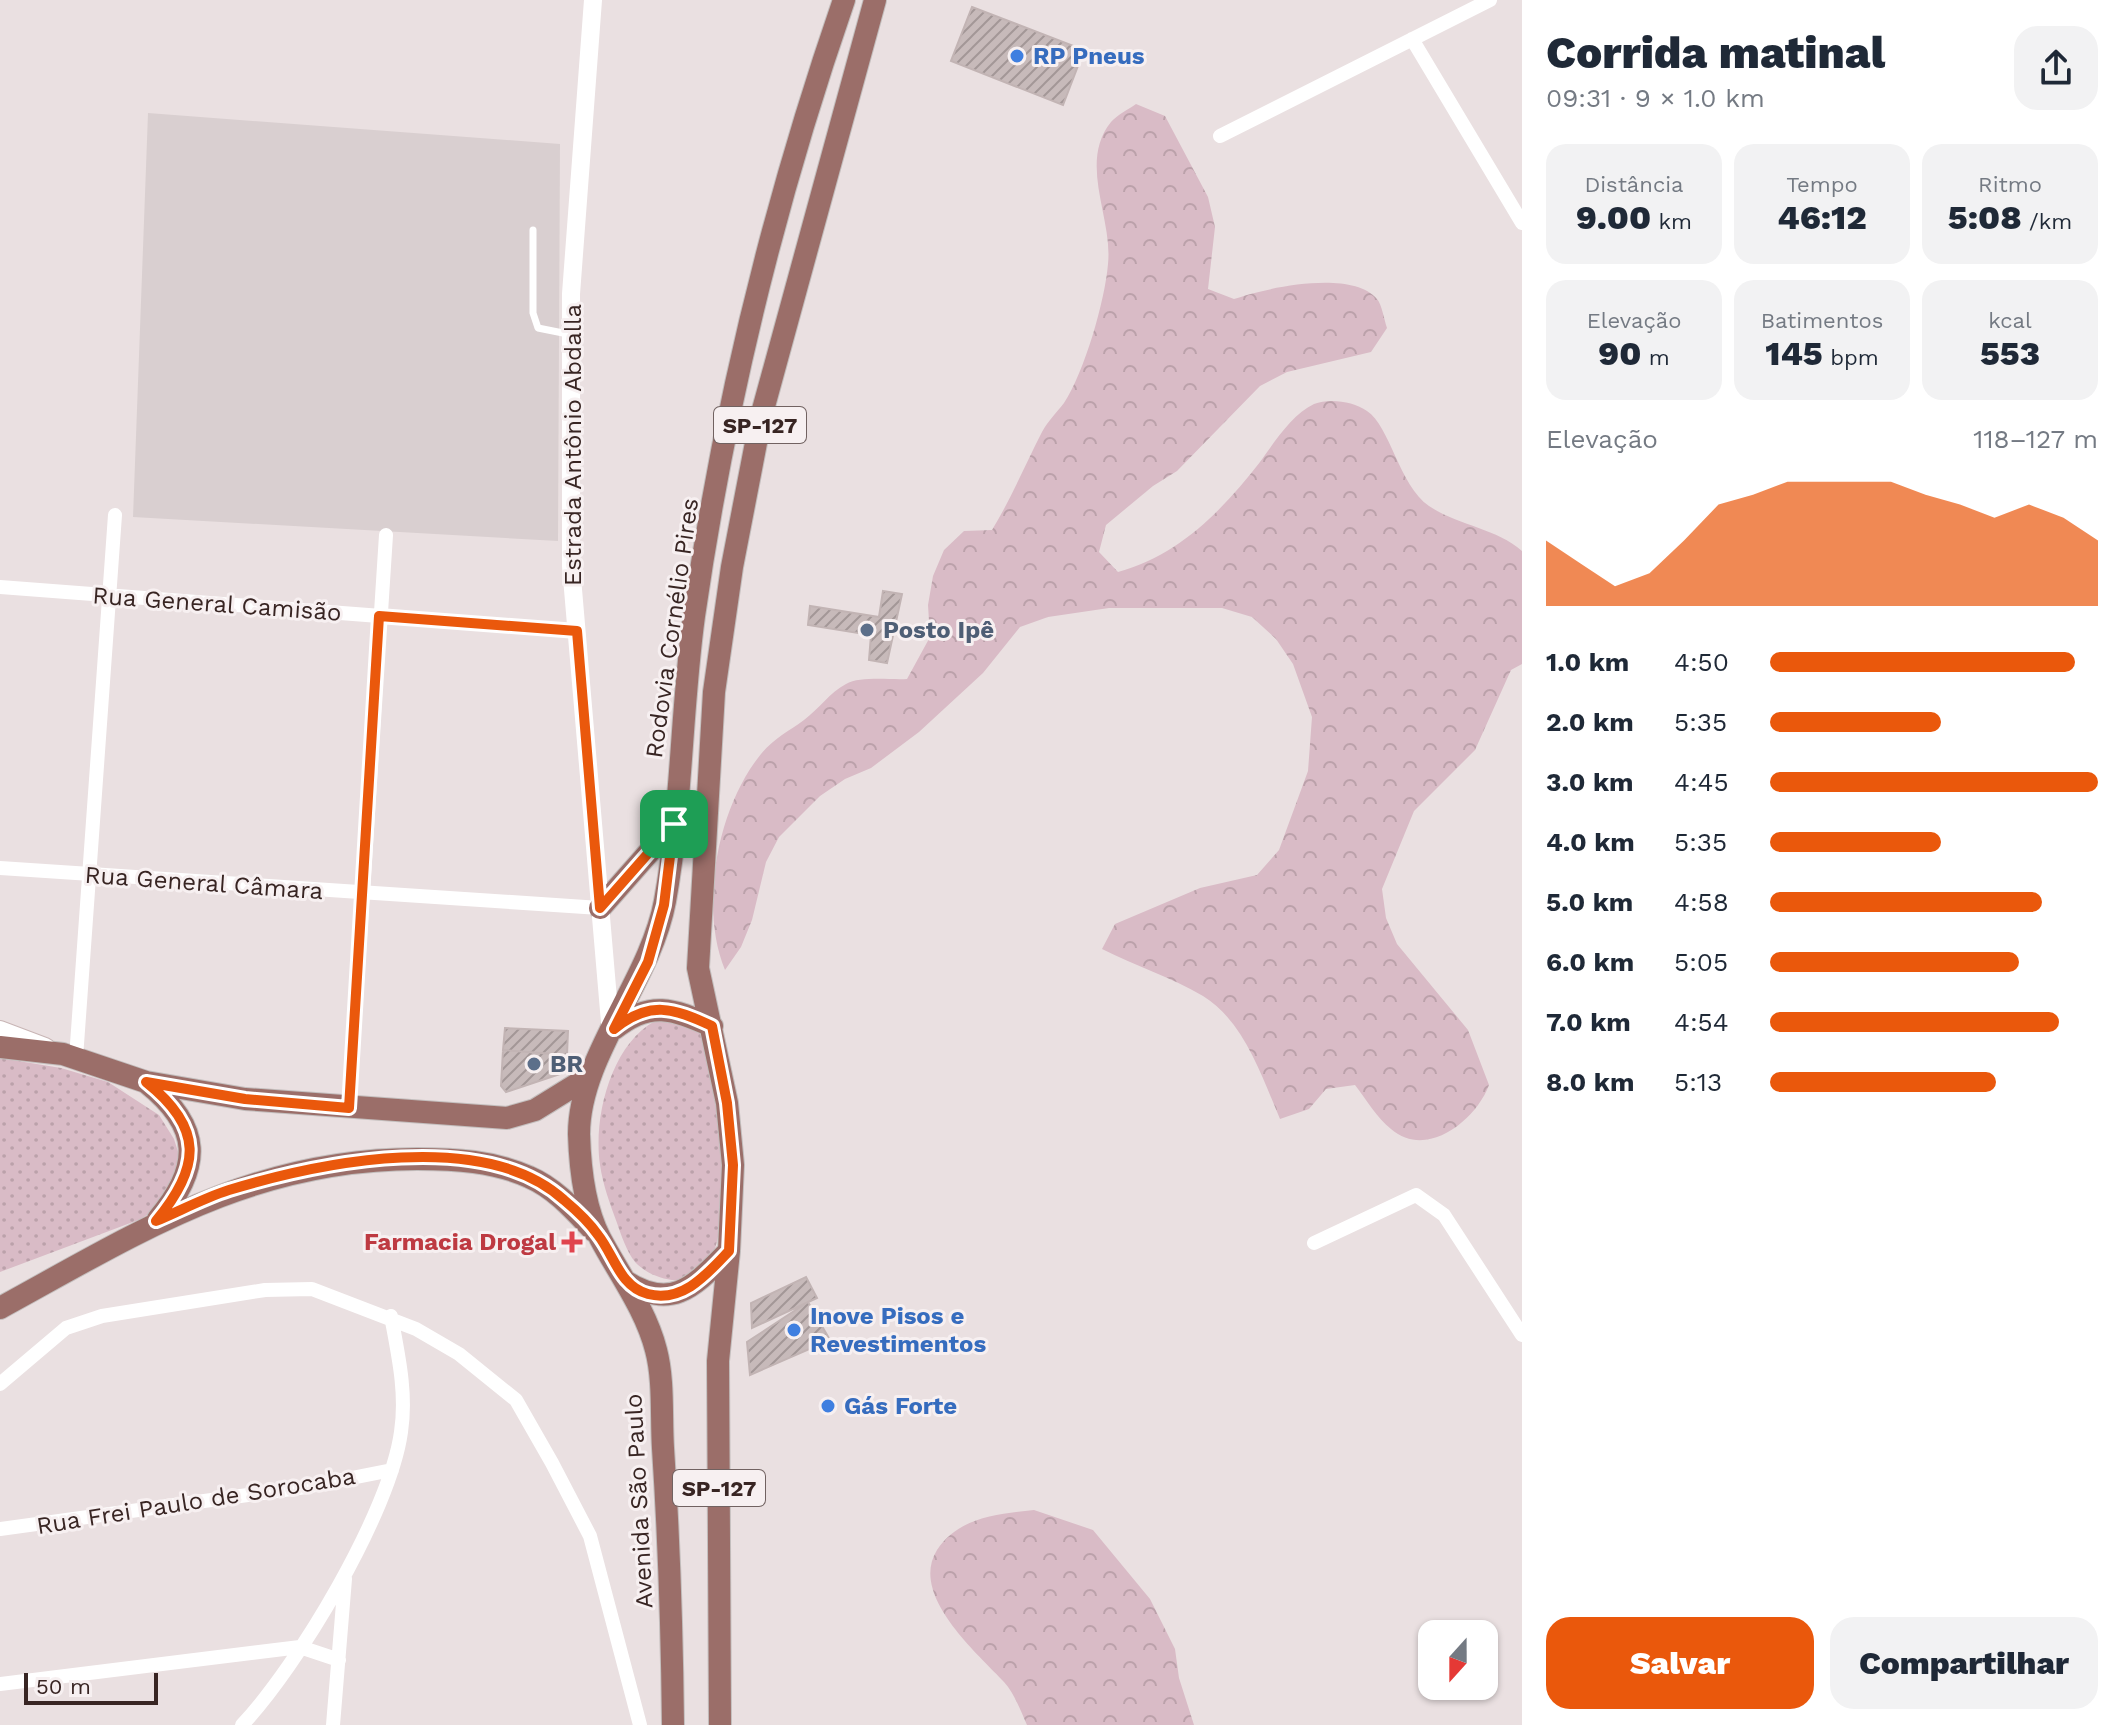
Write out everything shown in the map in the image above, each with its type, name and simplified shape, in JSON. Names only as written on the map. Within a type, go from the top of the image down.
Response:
[{"type":"main road","name":"Rodovia Cornélio Pires","points":[[613,1032],[652,948],[664,905],[694,616],[739,382],[766,262],[809,105],[844,0]]},
{"type":"main road","name":"SP-127","points":[[720,1725],[718,1361],[729,1251],[733,1165],[727,1103],[698,968],[714,692],[732,567],[761,417],[875,0]]},
{"type":"main road","points":[[600,908],[674,824]]},
{"type":"main road","points":[[613,1032],[630,1016],[666,1009],[712,1026]]},
{"type":"main road","points":[[0,1031],[146,1082],[245,1099],[349,1108],[507,1118],[535,1110],[590,1076]]},
{"type":"main road","name":"SP-127","points":[[613,1032],[590,1076],[580,1142],[582,1183],[598,1234],[625,1281]]},
{"type":"main road","points":[[0,1047],[70,1056]]},
{"type":"main road","points":[[146,1082],[168,1102],[184,1124],[192,1158],[176,1198],[156,1221]]},
{"type":"main road","points":[[0,1308],[156,1221],[226,1191],[297,1171],[374,1159],[450,1159],[496,1165],[532,1178],[562,1198],[598,1234]]},
{"type":"main road","points":[[625,1281],[644,1293],[665,1297],[688,1289],[729,1251]]},
{"type":"main road","name":"Avenida São Paulo","points":[[625,1281],[656,1350],[671,1571],[673,1725]]},
{"type":"main road","points":[[0,1294],[28,1292]]},
{"type":"street","name":"Estrada Antônio Abdalla","points":[[593,0],[571,334],[571,566],[613,1032]]},
{"type":"street","points":[[1220,136],[1490,0]]},
{"type":"street","points":[[1412,39],[1522,223]]},
{"type":"street","points":[[70,1056],[115,515]]},
{"type":"street","points":[[349,1108],[386,535]]},
{"type":"street","name":"Rua General Camisão","points":[[0,587],[577,631]]},
{"type":"street","name":"Rua General Câmara","points":[[0,868],[600,908]]},
{"type":"street","points":[[1314,1243],[1416,1195],[1444,1215],[1522,1335]]},
{"type":"street","points":[[0,1384],[66,1328],[102,1316],[265,1290],[312,1289],[391,1316],[459,1354],[516,1400],[590,1536],[640,1725]]},
{"type":"street","points":[[242,1725],[300,1647],[345,1574],[392,1470],[404,1404],[391,1316]]},
{"type":"street","name":"Rua Frei Paulo de Sorocaba","points":[[0,1529],[306,1487],[392,1470]]},
{"type":"street","points":[[333,1725],[345,1574]]},
{"type":"street","points":[[0,1684],[300,1647],[339,1660]]},
{"type":"lane","points":[[533,230],[533,313],[538,328],[571,334]]},
{"type":"shaded area","points":[[148,113],[560,144],[558,541],[133,517]]},
{"type":"green space","points":[[1136,104],[1165,116],[1208,197],[1215,227],[1208,289],[1234,299],[1286,286],[1348,285],[1365,290],[1377,299],[1387,328],[1371,352],[1287,372],[1260,386],[1177,471],[1153,486],[1106,525],[1099,552],[1118,572],[1140,565],[1179,543],[1230,498],[1298,415],[1314,404],[1334,401],[1355,405],[1375,419],[1410,484],[1429,506],[1501,537],[1522,551],[1522,664],[1511,670],[1475,750],[1414,811],[1382,889],[1386,918],[1397,944],[1468,1030],[1489,1085],[1483,1098],[1462,1122],[1434,1138],[1420,1140],[1405,1137],[1391,1129],[1355,1085],[1326,1089],[1309,1109],[1280,1119],[1259,1068],[1241,1035],[1217,1007],[1191,989],[1102,949],[1115,924],[1200,888],[1257,875],[1279,850],[1308,771],[1312,717],[1293,664],[1276,639],[1252,617],[1222,608],[1109,608],[1048,617],[1020,627],[983,673],[919,732],[871,768],[845,779],[820,796],[779,837],[766,862],[752,920],[741,947],[725,970],[717,945],[713,888],[717,859],[723,829],[746,776],[771,744],[809,716],[840,687],[859,680],[907,679],[930,637],[928,605],[933,576],[944,550],[964,531],[992,530],[1042,432],[1072,390],[1092,336],[1108,264],[1097,155],[1111,122]]},
{"type":"green space","points":[[655,1021],[682,1022],[696,1028],[706,1043],[719,1103],[723,1177],[718,1239],[705,1266],[678,1280],[649,1273],[632,1258],[609,1202],[600,1165],[599,1126],[608,1084],[627,1047]]},
{"type":"green space","points":[[0,1058],[61,1068],[108,1082],[159,1115],[174,1139],[180,1158],[163,1204],[141,1219],[0,1272]]},
{"type":"green space","points":[[1034,1510],[1093,1530],[1150,1599],[1175,1649],[1179,1678],[1194,1725],[1027,1725],[1008,1686],[950,1622],[932,1585],[931,1567],[937,1550],[956,1530],[980,1519]]},
{"type":"building","name":"RP Pneus","points":[[972,7],[1084,50],[1063,105],[951,61]]},
{"type":"building","name":"Posto Ipê","points":[[883,591],[902,594],[887,663],[869,660],[871,635],[808,625],[810,606],[879,617]]},
{"type":"building","points":[[505,1028],[568,1031],[567,1055],[503,1050]]},
{"type":"building","name":"BR","points":[[503,1050],[567,1055],[566,1072],[506,1092],[501,1086]]},
{"type":"building","points":[[806,1277],[817,1298],[752,1328],[751,1303]]},
{"type":"building","name":"Inove Pisos e Revestimentos","points":[[808,1302],[830,1340],[750,1375],[747,1342]]},
{"type":"place","name":"RP Pneus","points":[[1017,56]]},
{"type":"place","name":"Posto Ipê","points":[[867,630]]},
{"type":"place","name":"BR","points":[[534,1064]]},
{"type":"place","name":"Farmacia Drogal","points":[[572,1242]]},
{"type":"place","name":"Inove Pisos e Revestimentos","points":[[794,1330]]},
{"type":"place","name":"Gás Forte","points":[[828,1406]]},
{"type":"route","points":[[379,616],[577,631],[600,908],[674,824],[664,905],[648,962],[614,1029],[630,1016],[648,1010],[666,1009],[684,1013],[712,1026],[727,1103],[733,1165],[729,1251],[688,1289],[665,1297],[644,1293],[625,1281],[598,1234],[562,1198],[532,1178],[496,1165],[450,1159],[374,1159],[297,1171],[226,1191],[156,1221],[176,1198],[186,1180],[192,1158],[184,1124],[168,1102],[146,1082],[245,1099],[349,1108],[379,616]]}]
